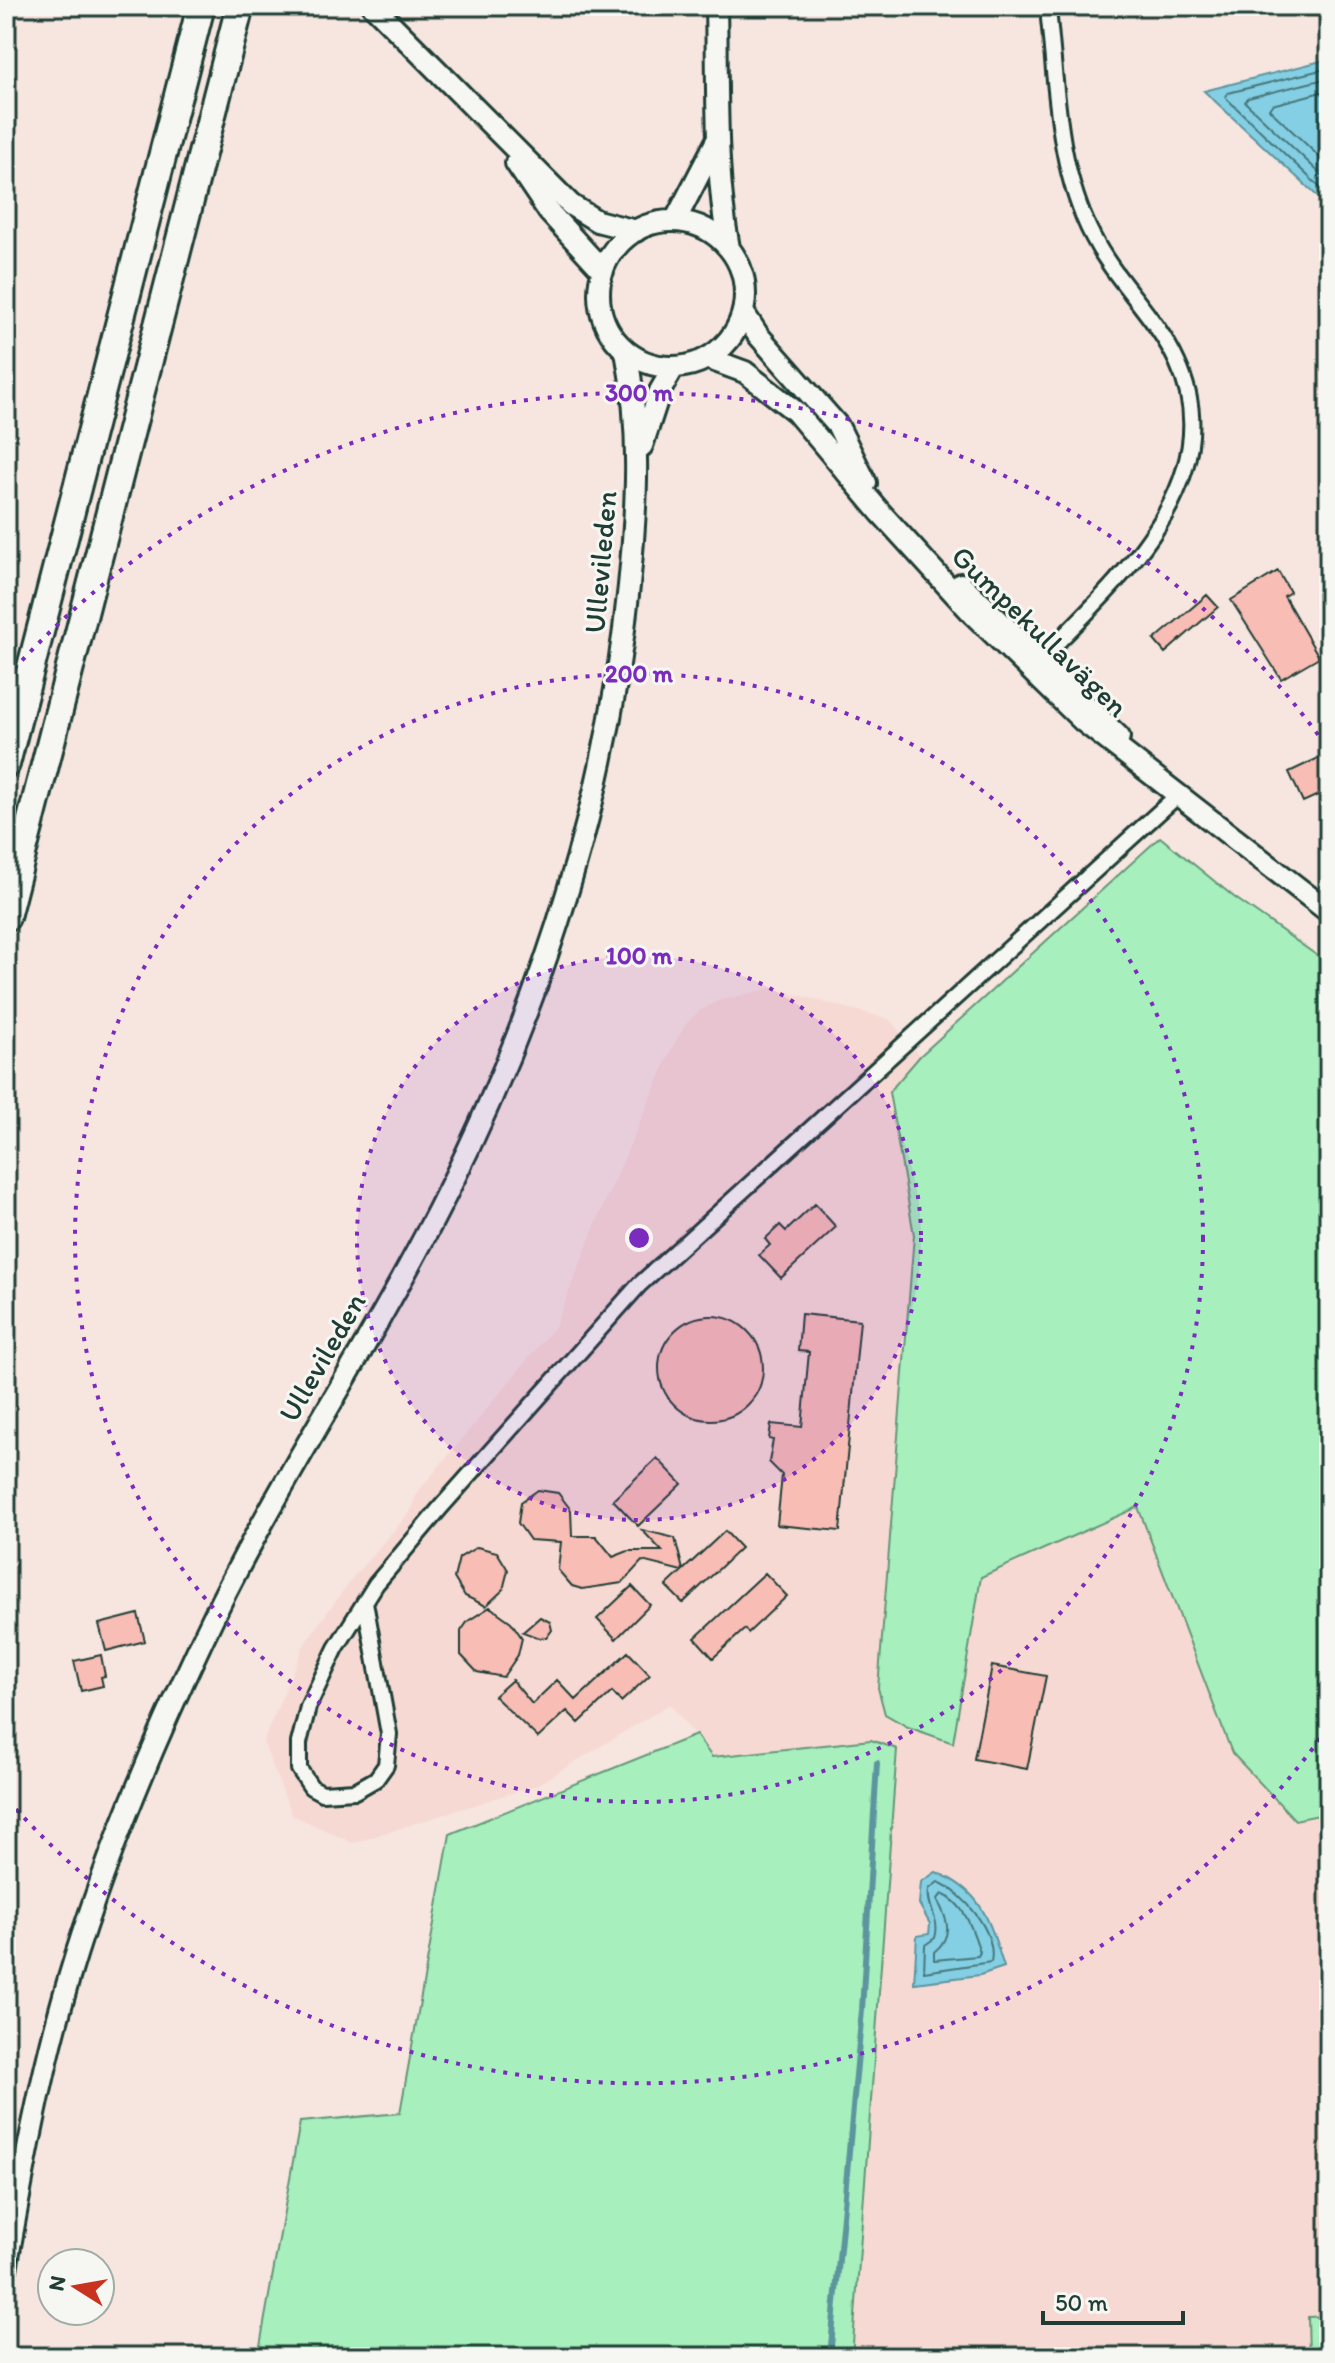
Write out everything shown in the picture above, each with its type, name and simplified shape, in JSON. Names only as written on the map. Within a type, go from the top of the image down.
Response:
[{"type":"highway","points":[[6,764],[201,6]]},
{"type":"highway","points":[[6,917],[240,6]]},
{"type":"main road","points":[[373,6],[571,205],[597,221],[636,231]]},
{"type":"main road","points":[[716,6],[723,217],[729,248],[745,285],[743,312],[726,344],[707,358],[674,367],[649,363],[626,351],[608,328],[600,300],[603,271],[616,248],[636,231],[655,223],[675,221],[710,232],[729,248]]},
{"type":"main road","points":[[495,129],[549,212],[603,271]]},
{"type":"main road","points":[[675,221],[718,136]]},
{"type":"main road","name":"Gumpekullavägen","points":[[743,312],[758,335],[838,426],[885,518]]},
{"type":"main road","name":"Ullevileden","points":[[6,2269],[41,2083],[70,1975],[144,1770],[246,1551],[423,1239],[478,1128],[528,1010],[575,871],[603,760],[623,650],[638,462],[626,351]]},
{"type":"main road","name":"Gumpekullavägen","points":[[707,358],[745,372],[770,388],[796,412],[885,518],[983,604],[1035,665],[1094,710],[1153,774],[1329,912]]},
{"type":"main road","name":"Ullevileden","points":[[638,462],[660,391],[674,367]]},
{"type":"street","points":[[1035,665],[1145,549],[1178,491],[1190,427],[1187,395],[1178,364],[1158,328],[1093,237],[1070,179],[1062,142],[1049,19]]},
{"type":"street","points":[[365,1602],[389,1734],[389,1753],[386,1765],[376,1779],[355,1791],[322,1793],[311,1787],[299,1769],[299,1743],[308,1707],[336,1648],[365,1602],[441,1507],[639,1285],[1178,795]]},
{"type":"shaded area","points":[[771,988],[889,1019],[920,1056],[890,1092],[914,1235],[878,1688],[885,1714],[908,1727],[953,1742],[981,1577],[1139,1507],[1232,1753],[1295,1820],[1329,1813],[1329,2316],[1308,2318],[1309,2357],[852,2357],[896,1749],[871,1740],[712,1757],[670,1704],[537,1785],[353,1843],[292,1815],[263,1742],[305,1643],[354,1576],[410,1512],[417,1493],[556,1325],[596,1223],[673,1046],[686,1024],[698,1012],[718,1001]]},
{"type":"green space","points":[[1160,837],[1234,897],[1329,964],[1329,1813],[1295,1820],[1232,1753],[1138,1507],[981,1577],[953,1743],[908,1727],[885,1714],[878,1688],[914,1235],[889,1092],[920,1056]]},
{"type":"green space","points":[[696,1735],[712,1757],[871,1740],[897,1749],[852,2357],[258,2357],[300,2122],[400,2113],[450,1834]]},
{"type":"green space","points":[[1329,2316],[1329,2357],[1309,2357],[1308,2317]]},
{"type":"water","points":[[1329,59],[1329,207],[1204,91]]},
{"type":"water","points":[[936,1872],[965,1889],[975,1899],[989,1922],[1004,1967],[980,1975],[914,1983],[917,1936],[929,1934],[930,1924],[919,1904],[921,1882]]},
{"type":"building","points":[[1278,571],[1290,592],[1284,596],[1319,657],[1281,679],[1231,600]]},
{"type":"building","points":[[1207,595],[1218,607],[1165,653],[1154,640]]},
{"type":"building","points":[[1329,753],[1329,790],[1303,802],[1289,772]]},
{"type":"building","points":[[815,1204],[836,1227],[781,1278],[759,1255],[770,1245],[765,1239],[780,1225],[786,1231]]},
{"type":"building","points":[[801,1314],[860,1320],[840,1531],[777,1525],[782,1475],[769,1462],[773,1440],[769,1439],[771,1424],[802,1427],[809,1352],[798,1351]]},
{"type":"building","points":[[711,1316],[731,1320],[748,1331],[759,1348],[763,1368],[759,1388],[748,1405],[731,1416],[711,1420],[691,1416],[674,1405],[663,1388],[659,1368],[663,1348],[674,1331],[691,1320]]},
{"type":"building","points":[[657,1458],[682,1484],[638,1526],[613,1500]]},
{"type":"building","points":[[538,1490],[558,1493],[571,1510],[572,1536],[596,1536],[613,1557],[628,1551],[662,1551],[642,1530],[675,1538],[683,1570],[725,1531],[741,1548],[683,1603],[666,1586],[682,1571],[642,1561],[622,1583],[582,1589],[572,1586],[558,1570],[561,1542],[530,1540],[518,1523],[521,1502]]},
{"type":"building","points":[[477,1547],[497,1552],[508,1570],[503,1590],[486,1606],[465,1596],[454,1578],[459,1558]]},
{"type":"building","points":[[765,1573],[787,1596],[748,1633],[745,1629],[713,1658],[695,1638]]},
{"type":"building","points":[[632,1586],[650,1605],[616,1639],[597,1619]]},
{"type":"building","points":[[490,1607],[511,1622],[522,1638],[518,1655],[503,1677],[477,1672],[461,1655],[461,1631],[468,1621]]},
{"type":"building","points":[[138,1614],[145,1641],[106,1651],[99,1624]]},
{"type":"building","points":[[540,1617],[550,1622],[552,1630],[547,1637],[539,1638],[523,1632]]},
{"type":"building","points":[[628,1652],[650,1675],[621,1702],[612,1692],[579,1723],[567,1711],[538,1738],[494,1696],[512,1680],[532,1704],[557,1680],[576,1700]]},
{"type":"building","points":[[101,1655],[105,1676],[101,1677],[103,1686],[81,1691],[74,1661]]},
{"type":"building","points":[[992,1666],[1046,1676],[1027,1769],[974,1759]]},
{"type":"waterway","points":[[830,2357],[862,2010],[877,1763]]}]
